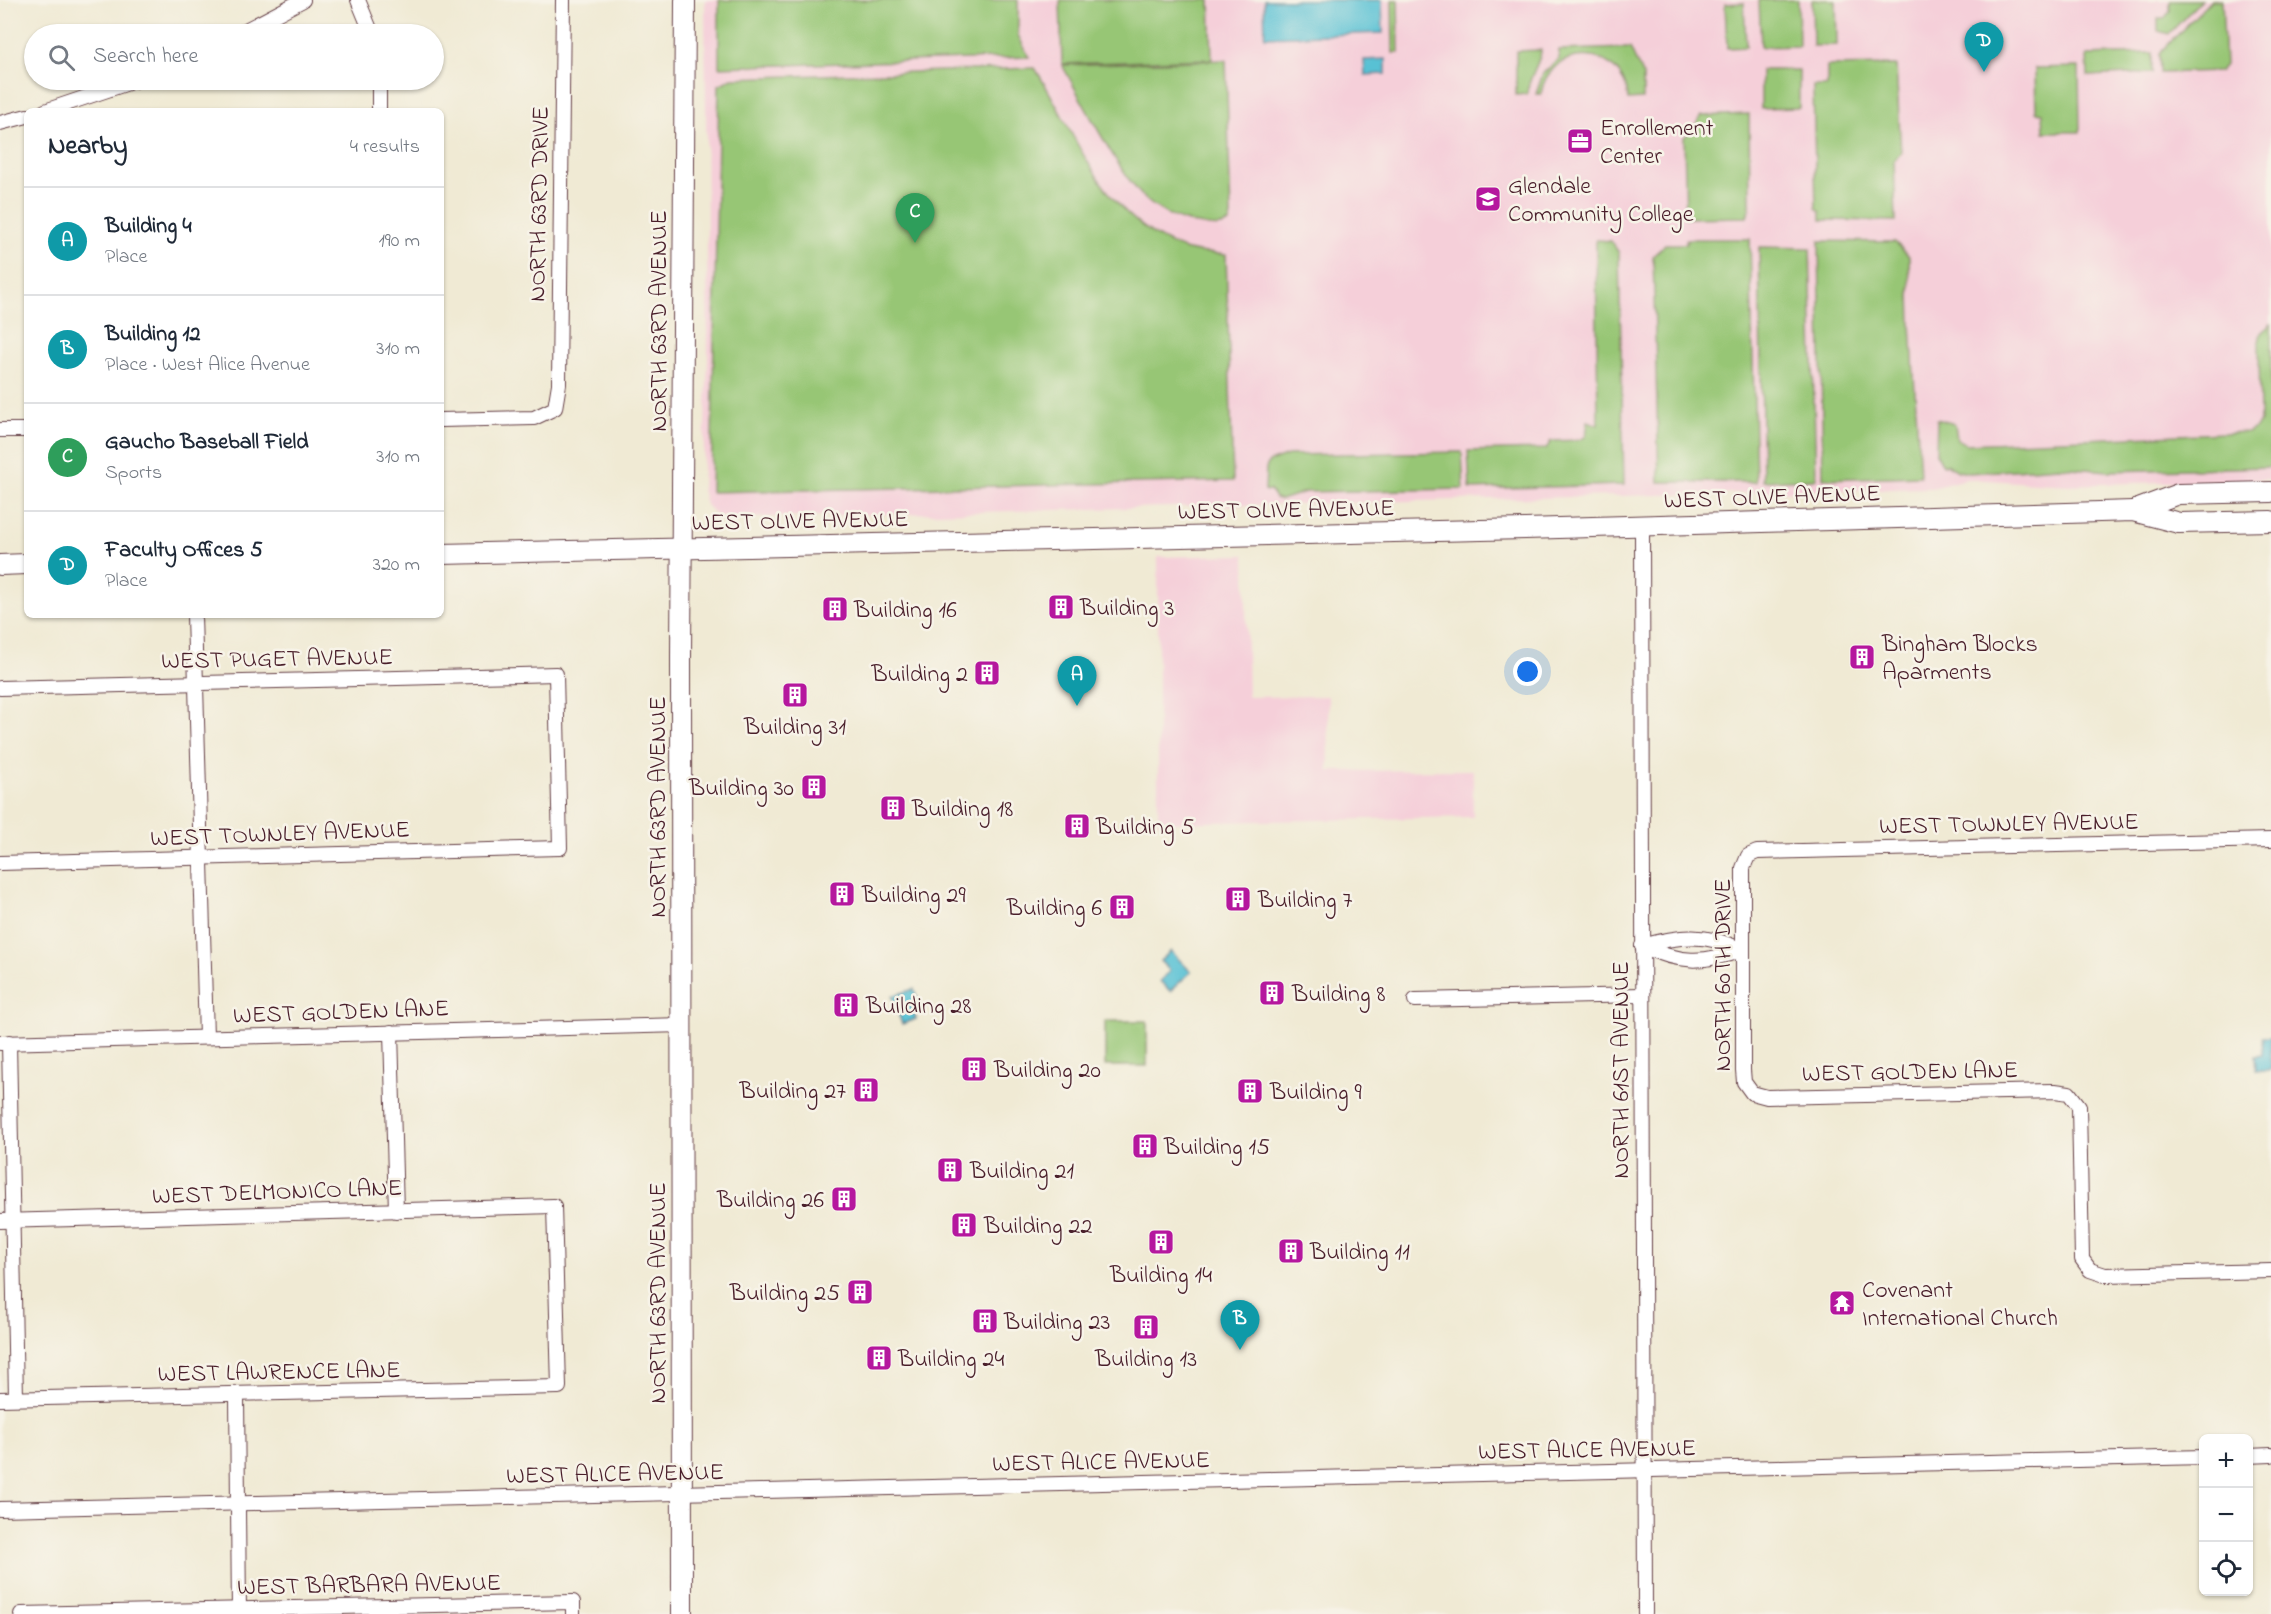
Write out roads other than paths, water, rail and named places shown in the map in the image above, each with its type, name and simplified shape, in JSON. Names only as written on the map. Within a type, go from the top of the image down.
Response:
[{"type":"main road","name":"NORTH 63RD AVENUE","points":[[682,1614],[682,549],[685,0]]},
{"type":"main road","name":"WEST OLIVE AVENUE","points":[[2133,511],[2178,494],[2271,492]]},
{"type":"main road","name":"WEST OLIVE AVENUE","points":[[444,554],[1642,526],[2133,511],[2179,523],[2271,521]]},
{"type":"main road","points":[[0,565],[24,564]]},
{"type":"street","points":[[257,24],[303,0]]},
{"type":"street","points":[[358,0],[368,24]]},
{"type":"street","name":"NORTH 63RD DRIVE","points":[[444,420],[534,418],[555,408],[559,384],[563,0]]},
{"type":"street","points":[[54,108],[107,90]]},
{"type":"street","points":[[379,90],[379,108]]},
{"type":"street","points":[[0,123],[24,117]]},
{"type":"street","points":[[0,430],[24,430]]},
{"type":"street","name":"NORTH 61ST AVENUE","points":[[1642,526],[1645,1614]]},
{"type":"street","points":[[194,618],[206,1037]]},
{"type":"street","name":"WEST PUGET AVENUE","points":[[0,688],[556,674],[560,848]]},
{"type":"street","name":"WEST TOWNLEY AVENUE","points":[[1748,856],[1757,852],[2271,840]]},
{"type":"street","name":"WEST TOWNLEY AVENUE","points":[[0,863],[560,848]]},
{"type":"street","name":"NORTH 60TH DRIVE","points":[[1748,856],[1743,868],[1743,1070],[1744,1082],[1752,1093]]},
{"type":"street","points":[[1642,946],[1668,939],[1717,938],[1742,950]]},
{"type":"street","points":[[1642,946],[1671,959],[1717,959],[1742,950]]},
{"type":"street","points":[[1415,1000],[1642,995]]},
{"type":"street","name":"WEST GOLDEN LANE","points":[[4,1043],[683,1025]]},
{"type":"street","points":[[391,1032],[396,1210]]},
{"type":"street","points":[[4,1043],[6,1221],[16,1398]]},
{"type":"street","name":"WEST GOLDEN LANE","points":[[1752,1093],[1767,1097],[2055,1091],[2069,1094],[2079,1106],[2082,1259],[2090,1270],[2105,1275],[2271,1270]]},
{"type":"street","name":"WEST DELMONICO LANE","points":[[6,1221],[554,1206],[559,1387]]},
{"type":"street","name":"WEST LAWRENCE LANE","points":[[0,1399],[559,1387]]},
{"type":"street","points":[[237,1395],[239,1612]]},
{"type":"street","points":[[2253,1456],[2271,1455]]},
{"type":"street","name":"WEST ALICE AVENUE","points":[[0,1509],[2199,1457]]},
{"type":"street","name":"WEST BARBARA AVENUE","points":[[21,1614],[573,1608]]},
{"type":"water","points":[[1264,0],[1382,0],[1383,33],[1265,37]]},
{"type":"water","points":[[1386,59],[1386,74],[1365,75],[1364,60]]},
{"type":"water","points":[[1171,951],[1191,972],[1170,991],[1160,981],[1170,971],[1160,961]]},
{"type":"water","points":[[914,989],[919,1002],[911,1005],[916,1019],[902,1024],[892,996]]},
{"type":"water","points":[[2262,1037],[2271,1037],[2271,1070],[2256,1070],[2255,1056],[2263,1055]]},
{"type":"place","name":"Faculty Offices 5","points":[[1984,72]]},
{"type":"place","name":"Enrollement Center","points":[[1580,141]]},
{"type":"place","name":"Glendale Community College","points":[[1488,199]]},
{"type":"place","name":"Gaucho Baseball Field","points":[[915,243]]},
{"type":"place","name":"Building 3","points":[[1061,607]]},
{"type":"place","name":"Building 16","points":[[835,609]]},
{"type":"place","name":"Bingham Blocks Aparments","points":[[1862,657]]},
{"type":"place","name":"Building 2","points":[[987,673]]},
{"type":"place","name":"Building 31","points":[[795,695]]},
{"type":"place","name":"Building 4","points":[[1077,706]]},
{"type":"place","name":"Building 30","points":[[814,787]]},
{"type":"place","name":"Building 18","points":[[893,808]]},
{"type":"place","name":"Building 5","points":[[1077,826]]},
{"type":"place","name":"Building 29","points":[[842,894]]},
{"type":"place","name":"Building 7","points":[[1238,899]]},
{"type":"place","name":"Building 6","points":[[1122,907]]},
{"type":"place","name":"Building 8","points":[[1272,993]]},
{"type":"place","name":"Building 28","points":[[846,1005]]},
{"type":"place","name":"Building 20","points":[[974,1069]]},
{"type":"place","name":"Building 27","points":[[866,1090]]},
{"type":"place","name":"Building 9","points":[[1250,1091]]},
{"type":"place","name":"Building 15","points":[[1145,1146]]},
{"type":"place","name":"Building 21","points":[[950,1170]]},
{"type":"place","name":"Building 26","points":[[844,1199]]},
{"type":"place","name":"Building 22","points":[[964,1225]]},
{"type":"place","name":"Building 14","points":[[1161,1242]]},
{"type":"place","name":"Building 11","points":[[1291,1251]]},
{"type":"place","name":"Building 25","points":[[860,1292]]},
{"type":"place","name":"Covenant International Church","points":[[1842,1303]]},
{"type":"place","name":"Building 23","points":[[985,1321]]},
{"type":"place","name":"Building 13","points":[[1146,1327]]},
{"type":"place","name":"Building 12","points":[[1240,1350]]},
{"type":"place","name":"Building 24","points":[[879,1358]]}]
